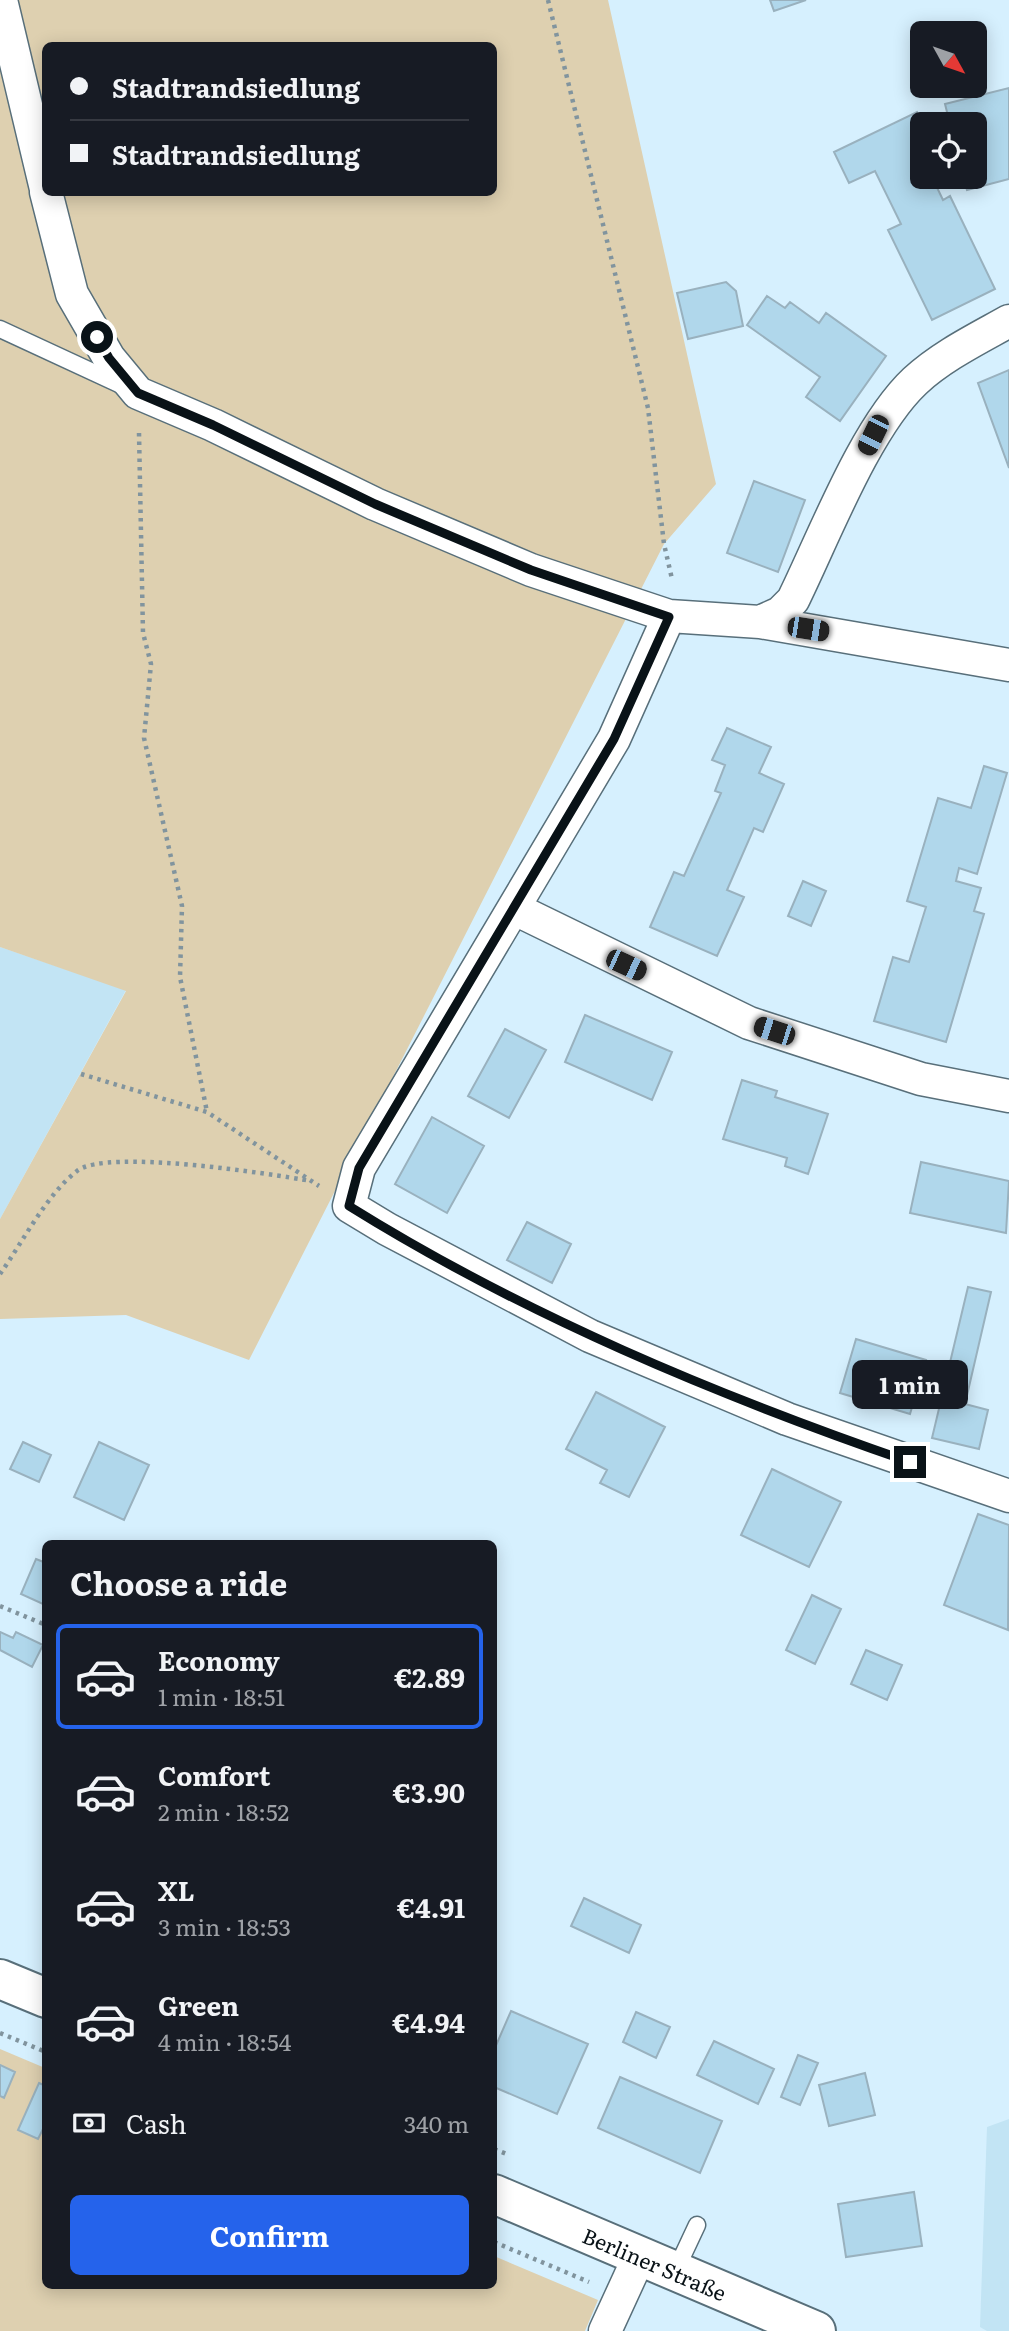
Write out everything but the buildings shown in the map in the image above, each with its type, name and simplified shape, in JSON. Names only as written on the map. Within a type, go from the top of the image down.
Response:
[{"type":"main road","points":[[0,1979],[42,1996]]},
{"type":"main road","name":"Berliner Straße","points":[[497,2195],[816,2331]]},
{"type":"street","points":[[1,0],[42,174]]},
{"type":"street","points":[[47,196],[72,294],[109,358],[138,393],[213,425],[375,504],[519,565],[675,617],[760,622],[1009,665]]},
{"type":"street","points":[[760,622],[780,613],[793,600],[873,435],[914,382],[957,350],[1009,321]]},
{"type":"street","points":[[675,617],[614,739],[359,1168],[349,1206],[387,1230],[590,1336],[787,1419],[1009,1496]]},
{"type":"street","points":[[515,909],[749,1023],[921,1079],[1009,1096]]},
{"type":"street","points":[[605,2331],[639,2257]]},
{"type":"lane","points":[[0,329],[138,393]]},
{"type":"lane","points":[[675,2272],[696,2225]]},
{"type":"path","points":[[548,0],[649,408],[675,617]]},
{"type":"path","points":[[138,393],[143,633],[151,664],[144,738],[182,906],[180,977],[207,1112]]},
{"type":"path","points":[[81,1074],[207,1112],[349,1206]]},
{"type":"path","points":[[0,1274],[54,1196],[78,1169],[104,1163],[214,1165],[311,1181]]},
{"type":"path","points":[[0,1606],[42,1623]]},
{"type":"path","points":[[0,2033],[42,2050]]},
{"type":"path","points":[[497,2243],[620,2295]]},
{"type":"shaded area","points":[[0,0],[608,0],[716,484],[664,544],[249,1360],[126,1315],[0,1319],[0,1219],[126,991],[0,947]]},
{"type":"shaded area","points":[[0,947],[126,990],[0,1219]]},
{"type":"shaded area","points":[[0,2049],[42,2067],[42,2289],[497,2289],[497,2257],[598,2300],[585,2331],[0,2331]]},
{"type":"shaded area","points":[[1009,2119],[1009,2331],[987,2331],[980,2327],[987,2127]]},
{"type":"route","points":[[97,337],[109,358],[138,393],[213,425],[375,504],[531,570],[669,617],[614,739],[359,1168],[349,1206],[387,1230],[590,1336],[787,1419],[910,1462]]}]
